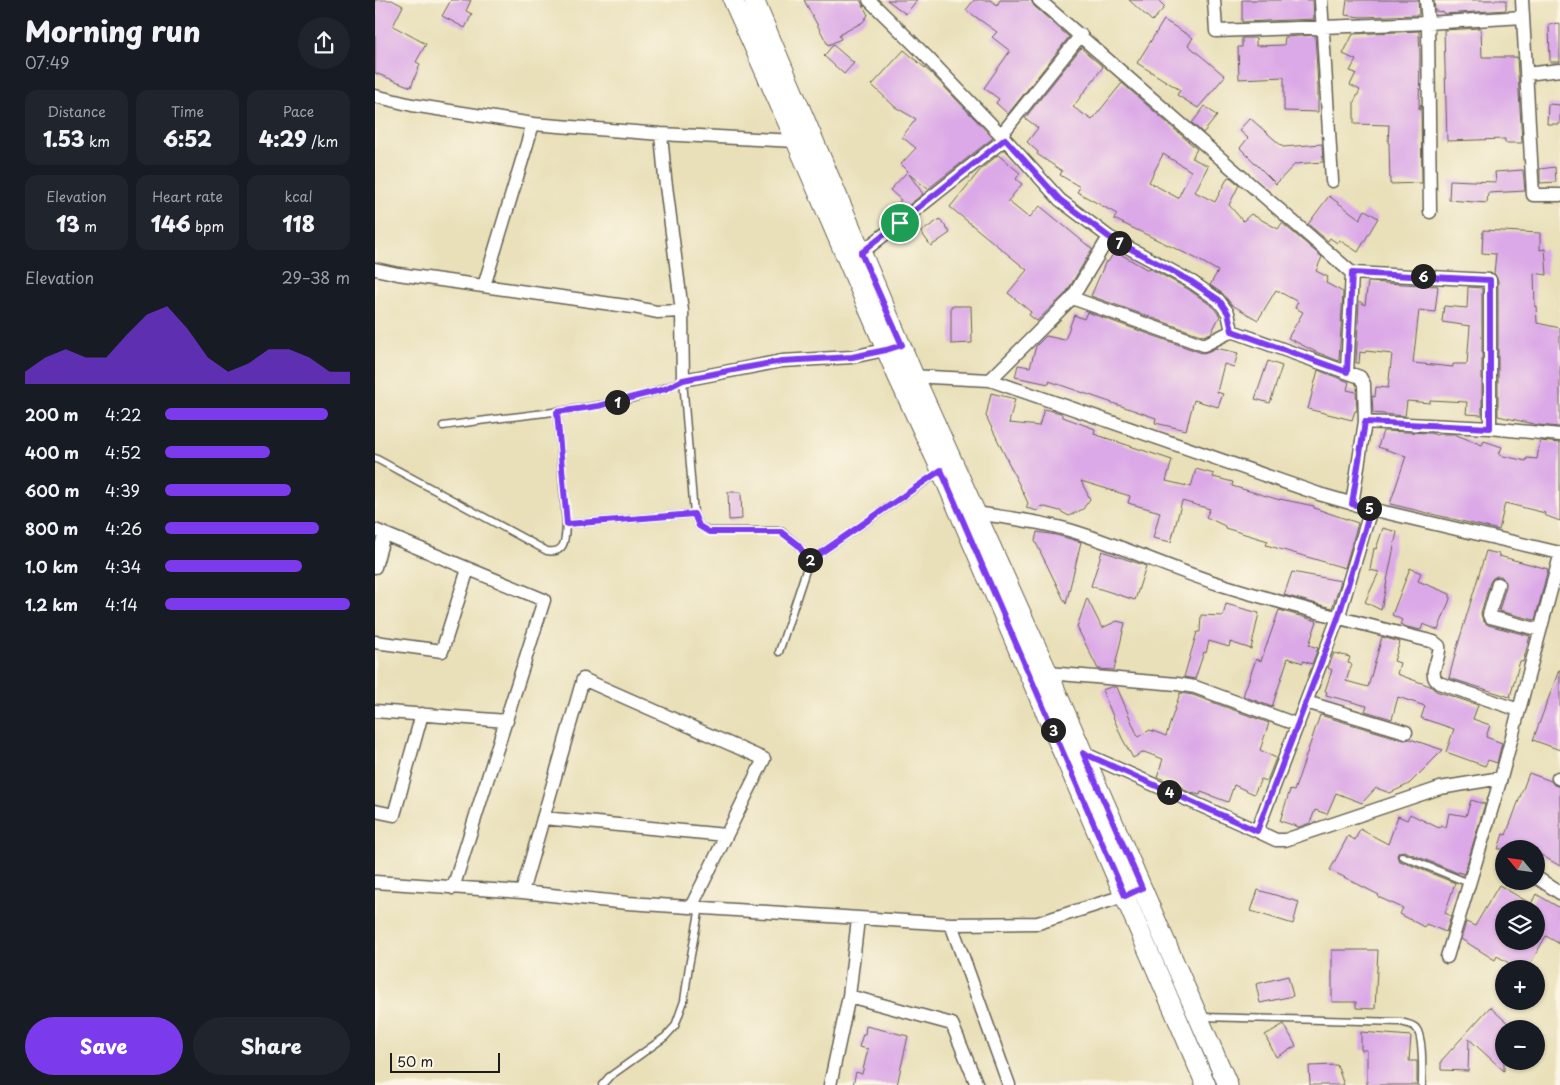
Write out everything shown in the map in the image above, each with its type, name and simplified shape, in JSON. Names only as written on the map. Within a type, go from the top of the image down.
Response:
[{"type":"main road","points":[[733,0],[796,141],[894,348]]},
{"type":"main road","points":[[754,0],[861,253],[894,348],[941,470],[1206,1085]]},
{"type":"main road","points":[[905,376],[976,513],[1228,1085]]},
{"type":"street","points":[[869,0],[925,55],[1060,200],[1109,237],[1192,282],[1219,300],[1228,313],[1232,331]]},
{"type":"street","points":[[1039,0],[1352,273],[1490,280],[1490,428]]},
{"type":"street","points":[[1215,0],[1216,31],[1428,23],[1523,16]]},
{"type":"street","points":[[1321,0],[1332,181]]},
{"type":"street","points":[[1426,0],[1428,23],[1430,212]]},
{"type":"street","points":[[1522,0],[1533,195],[1560,195]]},
{"type":"street","points":[[861,253],[1003,137],[1081,35]]},
{"type":"street","points":[[1526,74],[1560,70]]},
{"type":"street","points":[[375,96],[413,105],[533,124],[661,134],[796,141]]},
{"type":"street","points":[[484,286],[533,124]]},
{"type":"street","points":[[661,134],[683,311],[683,380],[782,361],[852,357],[894,348]]},
{"type":"street","points":[[990,380],[1072,298],[1109,237]]},
{"type":"street","points":[[375,269],[657,312],[683,311]]},
{"type":"street","points":[[1347,372],[1352,273]]},
{"type":"street","points":[[1072,298],[1204,345],[1232,331],[1360,377],[1364,384],[1365,422],[1352,504]]},
{"type":"street","points":[[905,376],[990,380],[1319,494],[1371,509],[1560,554],[1501,778],[1447,957]]},
{"type":"street","points":[[1365,422],[1490,428],[1560,435]]},
{"type":"street","points":[[1257,831],[1338,618],[1371,509]]},
{"type":"street","points":[[976,513],[1037,522],[1068,530],[1115,545],[1218,583],[1338,618],[1434,642],[1439,646],[1440,653],[1433,674],[1435,680],[1519,710]]},
{"type":"street","points":[[375,567],[380,532],[544,600],[453,888]]},
{"type":"street","points":[[375,642],[442,651],[468,569]]},
{"type":"street","points":[[1498,584],[1490,617],[1540,630]]},
{"type":"street","points":[[1047,673],[1177,684],[1195,688],[1298,725]]},
{"type":"street","points":[[521,892],[583,679],[764,759],[726,835],[696,907]]},
{"type":"street","points":[[1306,702],[1407,732]]},
{"type":"street","points":[[375,710],[507,721]]},
{"type":"street","points":[[375,811],[394,814],[422,714]]},
{"type":"street","points":[[1083,753],[1275,840],[1285,840],[1440,788],[1501,778]]},
{"type":"street","points":[[543,818],[726,835]]},
{"type":"street","points":[[375,882],[521,892],[629,903],[951,924],[1038,924],[1125,896],[1142,888]]},
{"type":"street","points":[[1545,883],[1560,894]]},
{"type":"street","points":[[830,1085],[849,996],[858,918]]},
{"type":"street","points":[[951,924],[1009,1085]]},
{"type":"street","points":[[849,996],[952,1024],[977,1085]]},
{"type":"lane","points":[[443,426],[598,406],[665,389],[683,380],[694,514],[699,526],[709,532],[781,532],[798,545],[809,561]]},
{"type":"lane","points":[[375,458],[547,551],[558,551],[565,542],[567,524],[557,412]]},
{"type":"lane","points":[[779,652],[809,561],[941,470]]},
{"type":"lane","points":[[567,524],[694,514]]},
{"type":"lane","points":[[1402,856],[1469,883]]},
{"type":"lane","points":[[602,1085],[609,1077],[665,1037],[675,1026],[684,1001],[696,907]]},
{"type":"lane","points":[[1199,1017],[1401,1022],[1412,1025],[1418,1030],[1421,1037],[1422,1085]]},
{"type":"building","points":[[375,0],[392,0],[403,6],[393,26],[426,44],[416,62],[420,64],[411,87],[375,73]]},
{"type":"building","points":[[451,0],[471,0],[466,11],[472,14],[465,28],[442,16]]},
{"type":"building","points":[[804,0],[860,0],[868,15],[863,22],[839,35],[841,39],[828,45]]},
{"type":"building","points":[[887,0],[917,0],[906,14]]},
{"type":"building","points":[[974,0],[991,0],[997,5],[1000,0],[1031,0],[1034,6],[1069,37],[1008,114],[996,103],[999,99],[984,88],[1010,51],[992,37],[997,32],[966,10]]},
{"type":"building","points":[[1129,0],[1158,0],[1165,7],[1152,21]]},
{"type":"building","points":[[1242,0],[1313,0],[1314,19],[1242,22]]},
{"type":"building","points":[[1347,0],[1418,0],[1419,15],[1360,17],[1345,15]]},
{"type":"building","points":[[1434,0],[1506,0],[1506,10],[1444,14],[1443,12],[1435,11]]},
{"type":"building","points":[[1164,20],[1193,38],[1188,45],[1225,76],[1198,108],[1177,95],[1180,90],[1137,63]]},
{"type":"building","points":[[1560,23],[1560,62],[1550,62],[1549,24]]},
{"type":"building","points":[[1481,28],[1482,57],[1517,57],[1522,143],[1505,143],[1505,139],[1447,141],[1444,30]]},
{"type":"building","points":[[1419,31],[1419,110],[1421,105],[1422,183],[1390,184],[1389,125],[1354,124],[1354,102],[1360,90],[1350,85],[1356,73],[1350,71],[1356,60],[1343,54],[1353,34]]},
{"type":"building","points":[[1315,35],[1318,112],[1284,111],[1284,77],[1239,79],[1238,47],[1242,47],[1242,38],[1256,38],[1256,46],[1284,45],[1285,37]]},
{"type":"building","points":[[833,45],[854,63],[844,74],[824,56]]},
{"type":"building","points":[[1081,48],[1103,67],[1073,107],[1092,120],[1122,83],[1197,149],[1192,158],[1208,166],[1195,192],[1215,202],[1228,177],[1231,178],[1239,185],[1229,205],[1243,221],[1251,214],[1278,229],[1282,223],[1322,257],[1316,271],[1328,277],[1326,283],[1343,292],[1339,361],[1288,338],[1303,312],[1295,308],[1298,302],[1276,290],[1258,320],[1232,305],[1223,294],[1210,285],[1218,271],[1114,219],[1117,214],[1077,192],[1080,187],[1060,175],[1062,171],[1037,154],[1038,152],[1027,142],[1038,128],[1025,118]],"holes":[[[1163,154],[1191,171],[1178,198],[1149,182]]]},
{"type":"building","points":[[904,50],[932,74],[993,138],[928,189],[909,174],[923,194],[899,213],[895,207],[901,200],[890,190],[908,171],[901,164],[916,148],[902,137],[916,119],[895,107],[872,85]]},
{"type":"building","points":[[1548,104],[1560,105],[1560,124],[1547,124]]},
{"type":"building","points":[[1205,106],[1217,116],[1203,133],[1192,123]]},
{"type":"building","points":[[1250,118],[1283,147],[1322,144],[1323,162],[1295,164],[1276,184],[1240,148],[1248,138],[1239,130]]},
{"type":"building","points":[[998,155],[1020,173],[1016,179],[1022,184],[1008,201],[1029,218],[1040,206],[1092,249],[1066,293],[1037,321],[1029,315],[1031,312],[1008,293],[1027,270],[950,207],[981,169]]},
{"type":"building","points":[[1555,167],[1556,182],[1540,183],[1540,169]]},
{"type":"building","points":[[1523,170],[1525,191],[1488,193],[1487,203],[1449,200],[1450,180],[1496,182],[1495,172]]},
{"type":"building","points":[[1329,196],[1360,219],[1365,210],[1378,218],[1358,252],[1339,240],[1337,243],[1330,238],[1328,241],[1308,224]]},
{"type":"building","points":[[940,219],[950,233],[931,246],[921,232]]},
{"type":"building","points":[[1483,230],[1540,233],[1540,250],[1545,249],[1547,275],[1534,273],[1535,307],[1537,323],[1560,328],[1560,427],[1538,425],[1498,416],[1498,280],[1494,273],[1496,254],[1482,253]]},
{"type":"building","points":[[1115,251],[1148,270],[1149,268],[1188,289],[1212,306],[1220,316],[1211,333],[1203,336],[1091,296],[1106,261],[1108,262]]},
{"type":"building","points":[[1368,282],[1438,286],[1435,312],[1419,310],[1413,363],[1453,367],[1453,364],[1467,364],[1470,326],[1442,322],[1444,306],[1467,308],[1468,287],[1482,288],[1482,415],[1466,414],[1467,402],[1430,400],[1430,403],[1407,401],[1405,416],[1373,413],[1372,396],[1375,397],[1376,387],[1388,388],[1392,354],[1360,352],[1359,363],[1356,363],[1359,301],[1365,305]]},
{"type":"building","points":[[951,306],[971,306],[972,343],[951,344]]},
{"type":"building","points":[[1087,312],[1202,353],[1216,348],[1238,353],[1234,367],[1224,364],[1217,392],[1223,394],[1218,407],[1194,400],[1186,430],[1155,423],[1156,418],[1049,381],[1049,384],[1015,377],[1018,365],[1030,367],[1036,346],[1046,336],[1065,340],[1074,315],[1084,319]]},
{"type":"building","points":[[1268,361],[1282,366],[1270,403],[1255,399]]},
{"type":"building","points":[[1318,370],[1349,382],[1347,390],[1356,392],[1357,411],[1355,411],[1352,420],[1308,409]]},
{"type":"building","points":[[991,393],[1015,399],[1009,423],[1039,426],[1044,409],[1061,413],[1063,417],[1095,429],[1094,434],[1172,460],[1166,481],[1191,487],[1196,469],[1214,474],[1213,477],[1233,482],[1232,486],[1280,500],[1314,506],[1314,508],[1358,523],[1345,568],[1266,545],[1268,541],[1225,528],[1225,526],[1206,517],[1210,509],[1182,501],[1171,542],[1153,538],[1160,512],[1128,503],[1130,496],[1081,481],[1090,499],[1083,509],[1069,516],[1060,511],[1041,506],[1038,511],[1026,508],[1028,503],[986,416]]},
{"type":"building","points":[[1383,431],[1437,435],[1454,434],[1482,445],[1484,441],[1502,447],[1499,455],[1526,461],[1527,458],[1537,459],[1540,441],[1560,443],[1560,521],[1544,515],[1545,513],[1505,503],[1499,530],[1390,504],[1406,456],[1378,447]]},
{"type":"building","points":[[728,492],[741,492],[742,519],[729,520]]},
{"type":"building","points":[[1383,528],[1397,532],[1381,610],[1365,602],[1379,572],[1370,570],[1374,548],[1376,549]]},
{"type":"building","points":[[1037,532],[1081,542],[1066,604],[1035,541]]},
{"type":"building","points":[[1102,551],[1146,566],[1135,600],[1091,586]]},
{"type":"building","points":[[1486,551],[1548,569],[1535,620],[1499,611],[1506,582],[1501,576],[1497,576],[1490,582],[1481,613],[1483,621],[1488,625],[1530,636],[1523,662],[1520,661],[1510,697],[1449,678]]},
{"type":"building","points":[[1410,568],[1421,573],[1418,581],[1450,594],[1450,599],[1438,630],[1423,624],[1421,630],[1407,627],[1400,624],[1402,620],[1392,615]]},
{"type":"building","points":[[1292,572],[1341,581],[1332,608],[1284,595]]},
{"type":"building","points":[[1087,598],[1102,628],[1117,621],[1125,623],[1114,670],[1098,669],[1077,627]]},
{"type":"building","points":[[1226,604],[1259,613],[1251,649],[1230,642],[1229,647],[1209,641],[1195,679],[1184,677],[1197,632],[1200,632],[1201,615],[1223,616]]},
{"type":"building","points":[[1279,610],[1317,621],[1309,645],[1318,648],[1312,664],[1288,658],[1272,707],[1243,696],[1256,659],[1261,661]]},
{"type":"building","points":[[1382,637],[1400,642],[1394,661],[1400,663],[1397,674],[1430,686],[1436,691],[1478,705],[1473,719],[1490,725],[1486,737],[1502,743],[1497,763],[1488,760],[1485,766],[1446,752],[1454,729],[1421,718],[1425,706],[1398,697],[1392,719],[1365,711],[1367,706],[1326,695],[1327,692],[1325,691],[1332,670],[1328,668],[1334,653],[1350,657],[1348,663],[1352,664],[1346,681],[1368,687]]},
{"type":"building","points":[[1560,670],[1560,750],[1533,740]]},
{"type":"building","points":[[1117,687],[1138,737],[1150,730],[1166,736],[1180,693],[1193,695],[1269,723],[1260,750],[1276,758],[1267,781],[1261,779],[1254,794],[1234,785],[1228,802],[1201,792],[1200,795],[1191,793],[1182,789],[1183,787],[1157,777],[1163,759],[1144,752],[1133,758],[1122,738],[1102,690]]},
{"type":"building","points":[[1320,715],[1404,740],[1410,739],[1443,750],[1409,784],[1390,793],[1376,788],[1362,803],[1336,793],[1327,814],[1315,810],[1310,823],[1299,827],[1280,821],[1290,790],[1294,791]]},
{"type":"building","points":[[1529,773],[1551,781],[1554,785],[1560,787],[1560,866],[1545,857],[1545,840],[1501,840],[1503,834],[1506,835]]},
{"type":"building","points":[[1471,800],[1485,804],[1464,874],[1404,851],[1399,852],[1397,855],[1400,861],[1455,883],[1445,913],[1451,916],[1446,932],[1426,924],[1424,927],[1400,914],[1403,908],[1378,897],[1379,895],[1330,870],[1348,836],[1355,840],[1360,829],[1388,844],[1398,816],[1407,820],[1410,814],[1439,828],[1441,825],[1446,828],[1449,813],[1466,816]]},
{"type":"building","points":[[1258,890],[1299,902],[1293,924],[1251,911]]},
{"type":"building","points":[[1496,890],[1507,890],[1524,900],[1495,900],[1495,950],[1538,950],[1532,960],[1504,960],[1497,956],[1495,960],[1461,939],[1466,922],[1475,926]]},
{"type":"building","points":[[1536,894],[1560,908],[1560,944],[1546,936],[1545,938],[1545,900],[1533,900]]},
{"type":"building","points":[[1332,950],[1378,950],[1375,1009],[1356,1008],[1356,1002],[1332,1002]]},
{"type":"building","points":[[1288,976],[1293,996],[1260,1003],[1256,984]]},
{"type":"building","points":[[1490,1007],[1504,1020],[1495,1020],[1495,1063],[1469,1039],[1468,1071],[1441,1070],[1441,1061]]},
{"type":"building","points":[[1284,1024],[1296,1046],[1276,1057],[1265,1035]]},
{"type":"building","points":[[866,1026],[908,1036],[897,1085],[853,1085],[856,1072],[862,1074],[868,1049],[859,1047],[863,1034],[865,1034]]},
{"type":"building","points":[[1361,1032],[1411,1036],[1409,1061],[1417,1061],[1417,1085],[1367,1085],[1367,1050],[1361,1050]]},
{"type":"building","points":[[1337,1065],[1344,1085],[1310,1085],[1309,1066]]},
{"type":"route","points":[[1005,139],[1060,200],[1109,237],[1192,282],[1219,300],[1228,313],[1232,331],[1347,372],[1352,273],[1490,280],[1490,428],[1365,422],[1352,504],[1371,509],[1338,618],[1257,831],[1083,753],[1142,888],[1125,896],[941,470],[809,561],[798,545],[781,532],[709,532],[699,526],[694,514],[567,524],[557,412],[598,406],[665,389],[683,380],[733,370],[782,361],[852,357],[902,345],[861,253],[900,223],[1005,139]]}]
